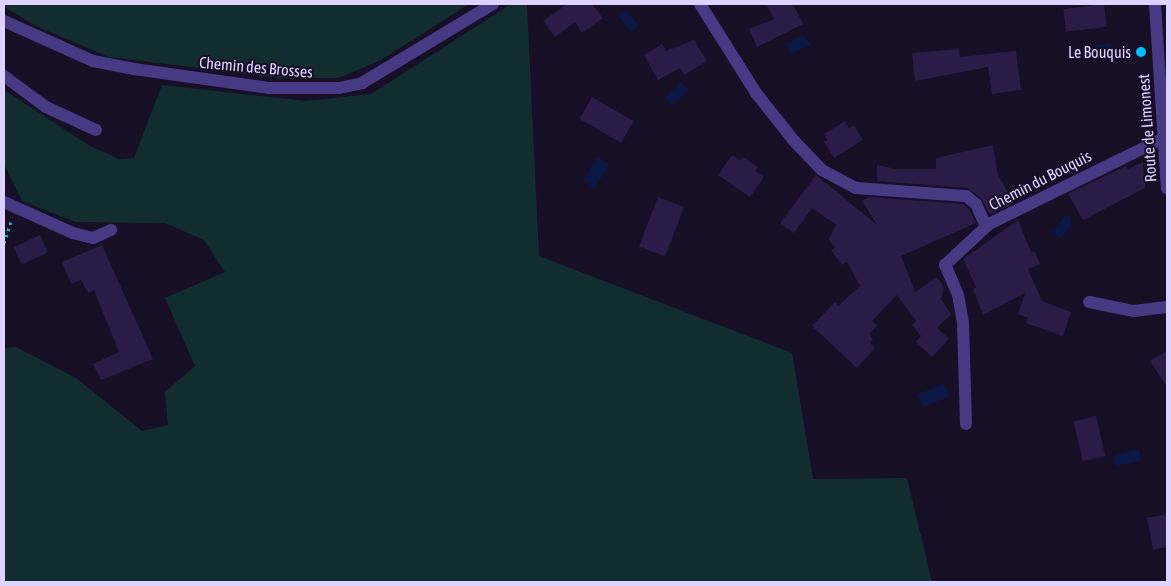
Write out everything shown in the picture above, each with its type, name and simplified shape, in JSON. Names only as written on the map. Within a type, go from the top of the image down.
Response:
[{"type":"street","name":"Chemin des Brosses","points":[[4,21],[93,60],[134,69],[269,88],[339,88],[362,83],[493,4]]},
{"type":"street","name":"Chemin du Bouquis","points":[[700,4],[756,93],[822,170],[856,188],[966,196],[976,204],[984,222],[989,224],[1164,138]]},
{"type":"street","name":"Route de Limonest","points":[[1155,4],[1167,189]]},
{"type":"street","points":[[4,76],[46,107],[96,130]]},
{"type":"street","points":[[4,202],[16,210],[73,233],[93,238],[111,230]]},
{"type":"street","points":[[966,424],[963,323],[958,295],[945,265],[989,224]]},
{"type":"street","points":[[1089,302],[1134,311],[1167,307]]},
{"type":"path","points":[[4,243],[16,210]]},
{"type":"green space","points":[[4,4],[469,4],[381,60],[339,78],[278,78],[109,57],[36,26],[4,7]]},
{"type":"green space","points":[[511,4],[527,4],[539,256],[792,353],[813,479],[907,478],[932,582],[4,582],[4,348],[16,347],[76,378],[142,431],[168,425],[165,392],[195,366],[165,298],[225,272],[204,240],[165,223],[75,222],[22,201],[4,164],[4,90],[90,146],[119,159],[134,158],[162,85],[306,101],[371,94]]},
{"type":"water","points":[[627,10],[639,26],[631,32],[619,16]]},
{"type":"water","points":[[804,35],[811,45],[790,54],[786,44]]},
{"type":"water","points":[[1111,43],[1113,54],[1092,57],[1090,47]]},
{"type":"water","points":[[681,82],[689,90],[673,106],[665,98]]},
{"type":"water","points":[[597,157],[609,164],[595,188],[583,181]]},
{"type":"water","points":[[1066,215],[1070,216],[1071,226],[1059,239],[1053,231]]},
{"type":"water","points":[[944,384],[949,397],[923,407],[918,394]]},
{"type":"water","points":[[1139,449],[1141,461],[1117,466],[1113,463],[1115,455]]},
{"type":"building","points":[[567,4],[592,4],[603,18],[582,33],[575,22],[555,37],[543,21]]},
{"type":"building","points":[[766,4],[793,4],[803,24],[757,47],[749,29],[774,19]]},
{"type":"building","points":[[1104,4],[1107,27],[1066,32],[1063,9]]},
{"type":"building","points":[[694,40],[707,61],[684,75],[680,68],[658,80],[644,55],[662,44],[666,51]]},
{"type":"building","points":[[959,49],[960,57],[1016,51],[1021,90],[992,94],[988,67],[915,81],[912,53]]},
{"type":"building","points":[[592,97],[634,121],[621,143],[580,119]]},
{"type":"building","points":[[845,121],[849,128],[854,125],[863,140],[834,158],[824,142],[827,140],[824,134]]},
{"type":"building","points":[[993,145],[998,175],[1014,203],[990,215],[981,198],[967,188],[877,181],[877,165],[896,169],[936,169],[936,158]]},
{"type":"building","points":[[732,155],[740,160],[743,157],[758,167],[755,171],[764,177],[750,197],[718,175]]},
{"type":"building","points":[[1143,162],[1145,188],[1083,220],[1068,194],[1126,166],[1128,169]]},
{"type":"building","points":[[816,175],[877,225],[862,201],[869,197],[963,204],[969,209],[976,223],[901,256],[915,292],[937,277],[944,287],[941,299],[951,314],[937,328],[949,339],[932,357],[916,342],[921,336],[912,325],[916,321],[897,295],[872,321],[877,326],[869,334],[873,339],[870,343],[875,348],[857,368],[812,326],[835,302],[838,306],[860,286],[847,262],[842,265],[831,250],[835,248],[829,239],[836,225],[812,208],[794,233],[780,223]]},
{"type":"building","points":[[658,197],[684,207],[665,257],[639,246]]},
{"type":"building","points":[[1018,220],[1031,252],[1035,251],[1040,264],[1028,269],[1042,301],[1071,312],[1063,336],[1026,323],[1028,318],[1018,314],[1025,293],[983,315],[973,289],[976,287],[963,259]]},
{"type":"building","points":[[40,235],[48,252],[22,264],[14,247]]},
{"type":"building","points":[[102,245],[153,359],[101,380],[93,364],[119,352],[94,290],[88,293],[81,280],[71,284],[62,262]]},
{"type":"building","points":[[1167,351],[1167,387],[1150,361]]},
{"type":"building","points":[[1096,416],[1105,456],[1083,461],[1074,421]]},
{"type":"building","points":[[1167,514],[1167,547],[1153,550],[1147,518]]},
{"type":"place","name":"Le Bouquis","points":[[1141,52]]}]
